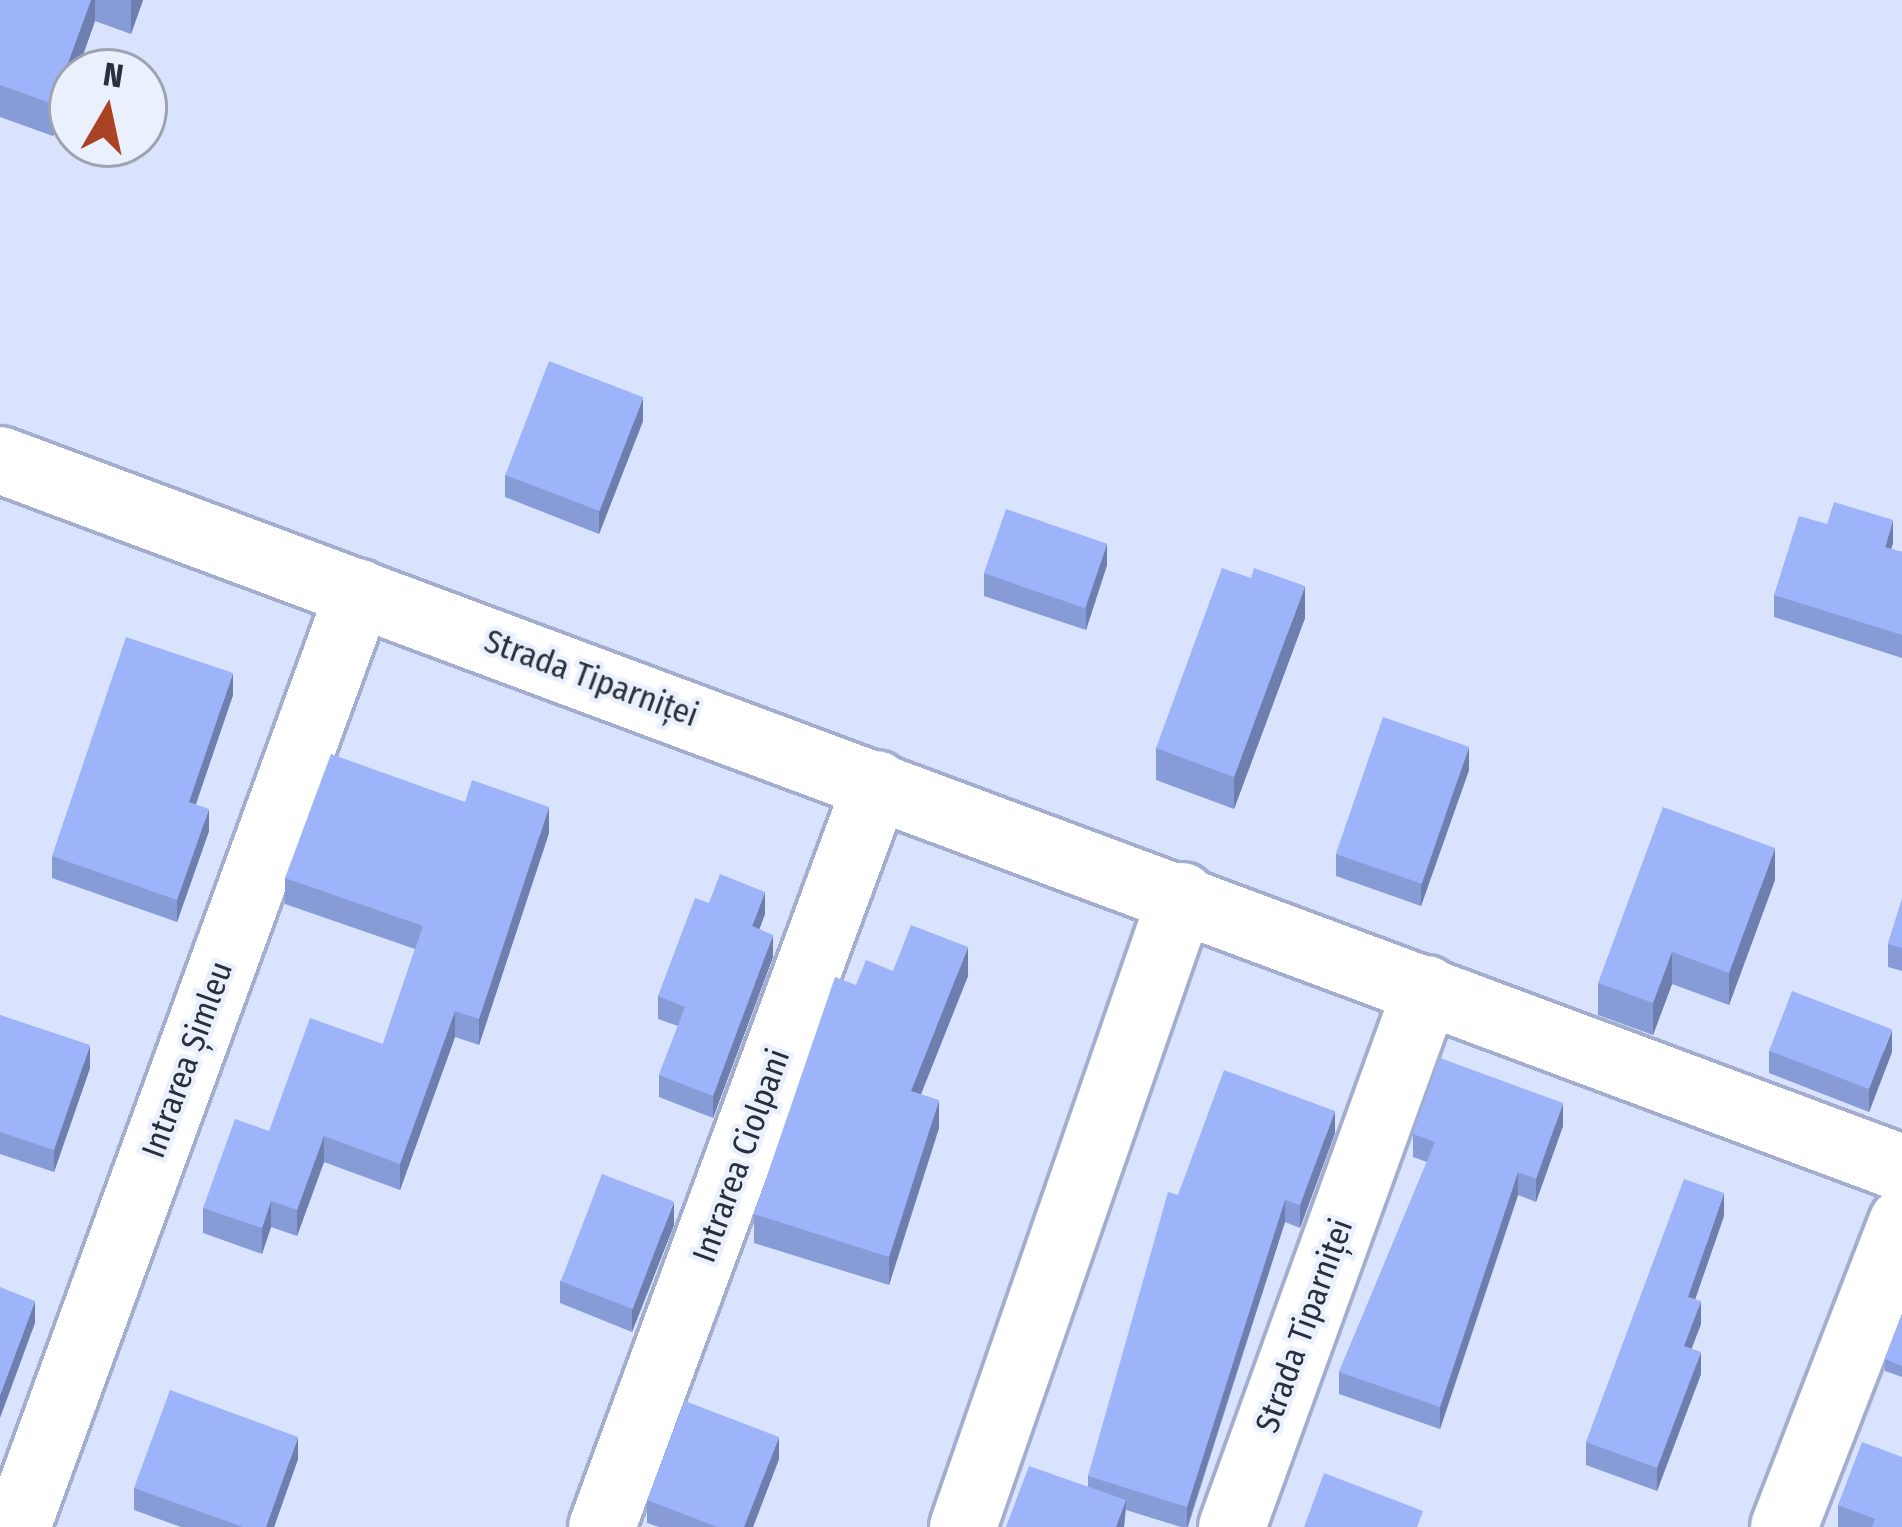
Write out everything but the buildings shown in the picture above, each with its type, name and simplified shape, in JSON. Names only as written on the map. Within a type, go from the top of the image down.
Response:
[{"type":"street","name":"Strada Tiparniței","points":[[0,460],[1182,896],[1902,1168]]},
{"type":"street","name":"Intrarea Șimleu","points":[[17,1527],[359,593]]},
{"type":"street","name":"Intrarea Ciolpani","points":[[602,1527],[877,784]]},
{"type":"street","points":[[962,1527],[1182,896]]},
{"type":"street","name":"Strada Tiparniței","points":[[1232,1527],[1427,989]]},
{"type":"street","points":[[1784,1527],[1902,1222]]}]
